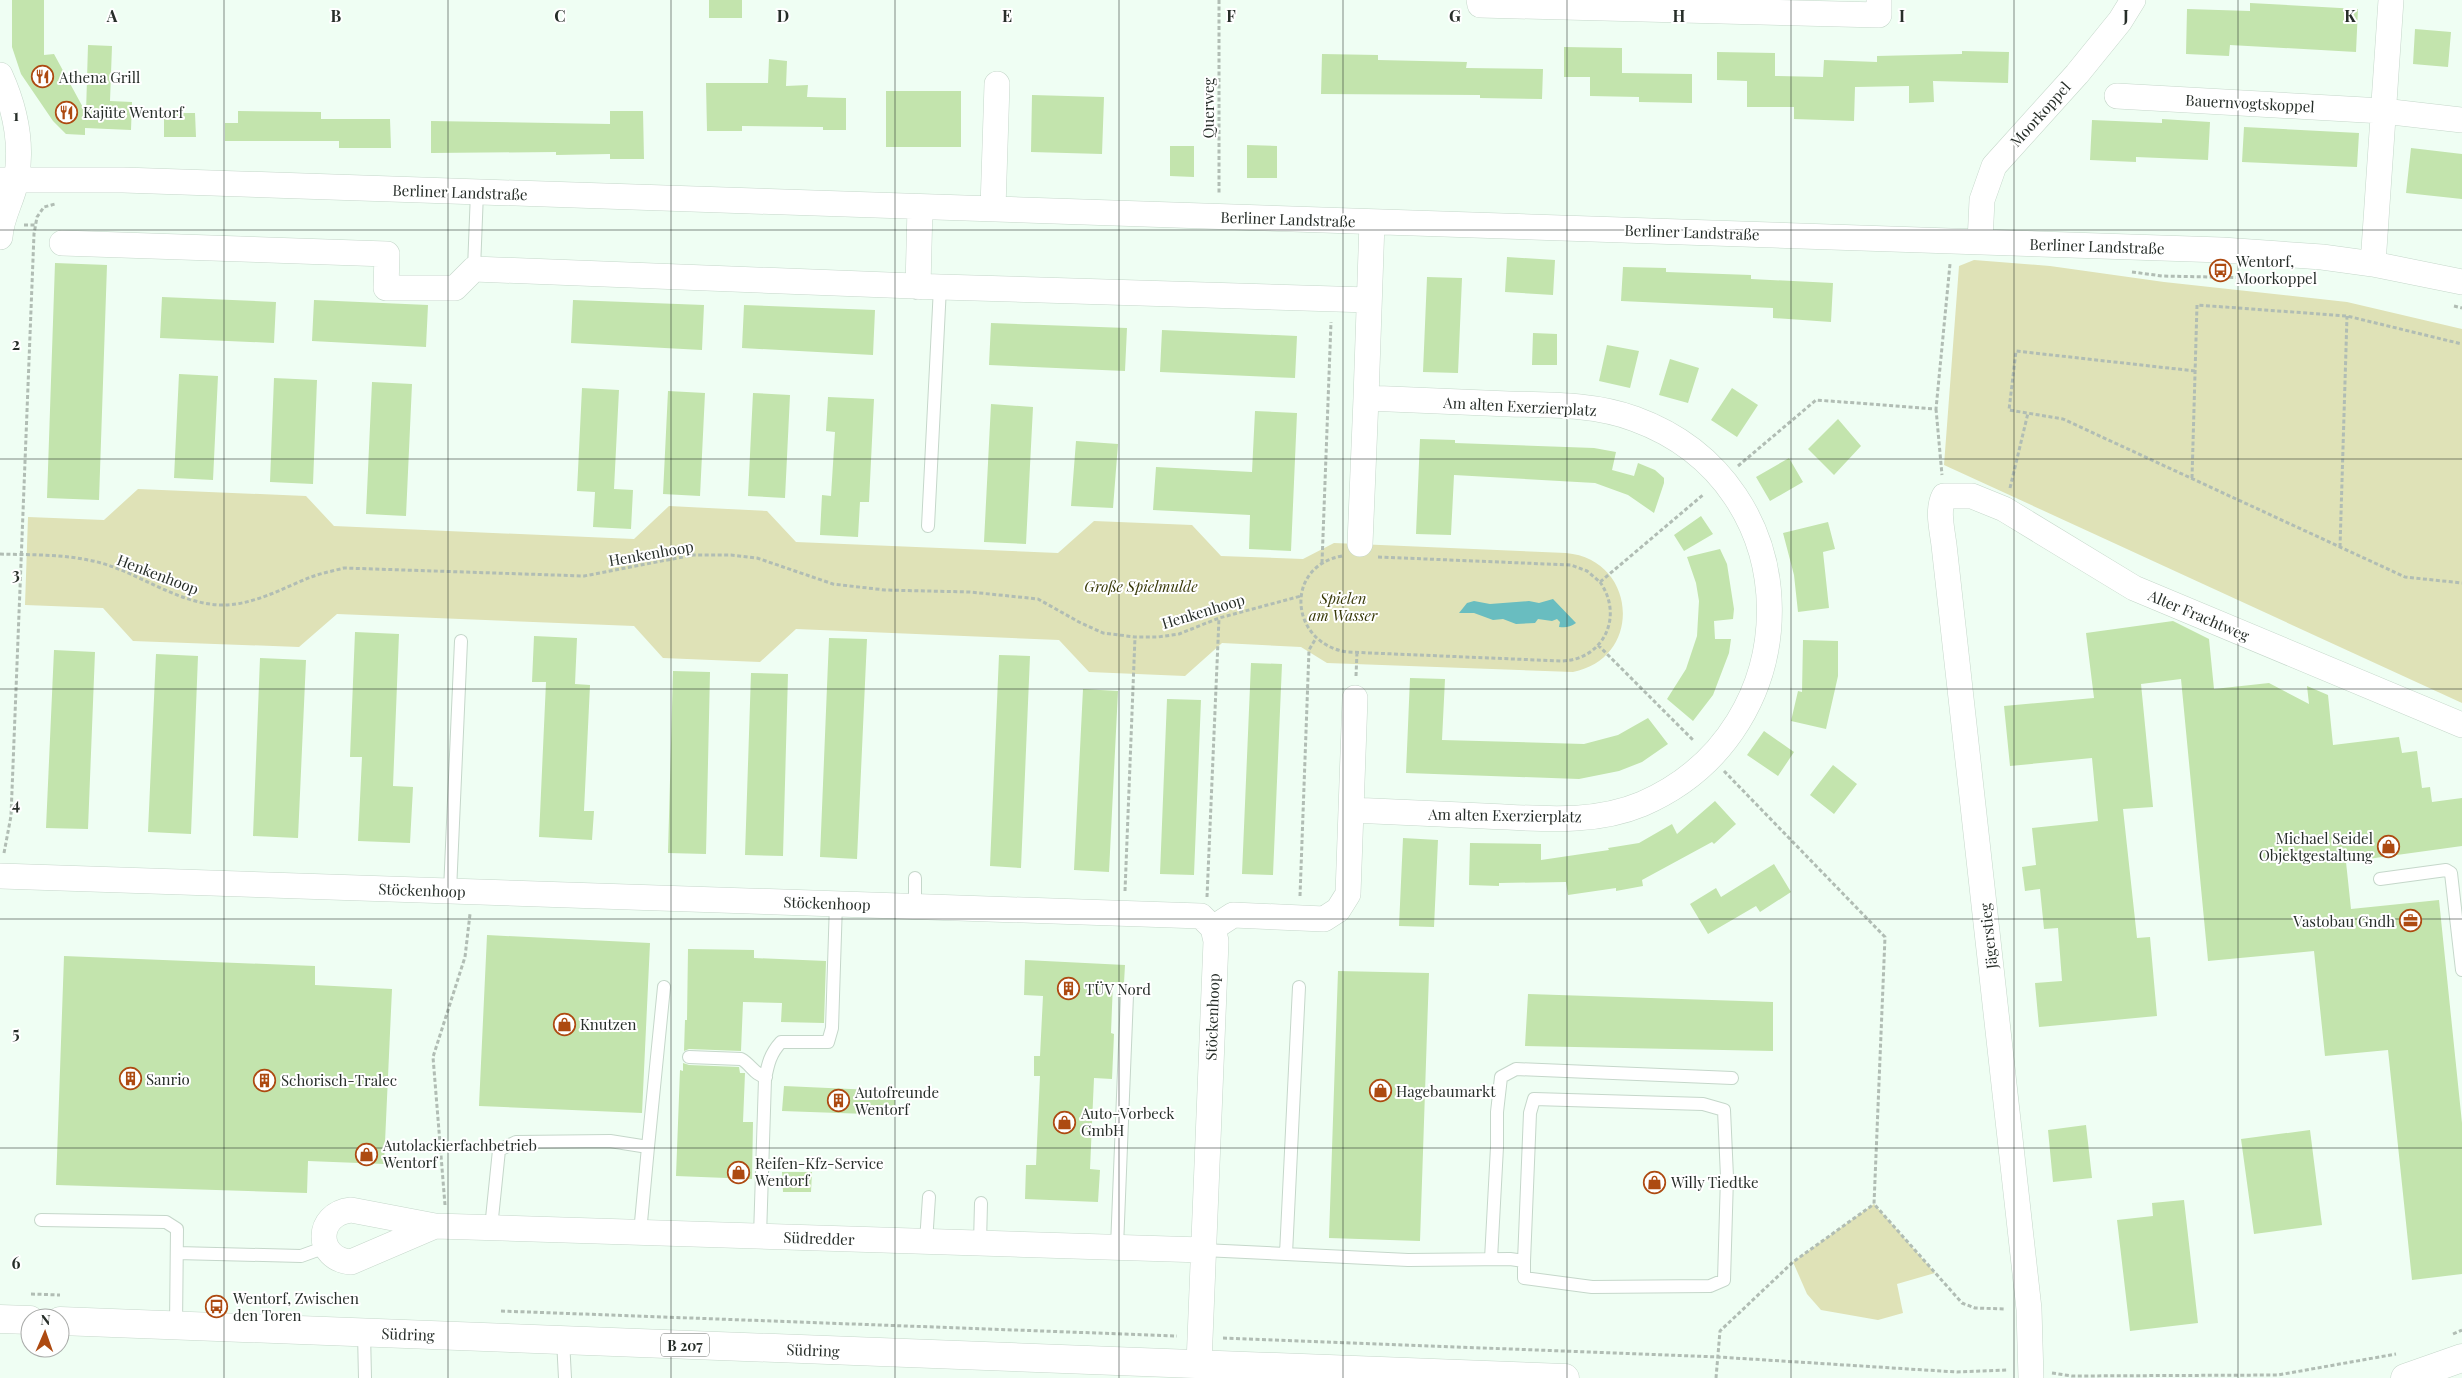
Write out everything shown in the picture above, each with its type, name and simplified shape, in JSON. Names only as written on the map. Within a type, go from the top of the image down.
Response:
[{"type":"main road","points":[[0,1319],[29,1307]]},
{"type":"main road","name":"Südring","points":[[70,1321],[563,1340],[1202,1371],[1565,1378]]},
{"type":"main road","points":[[2404,1366],[2454,1348]]},
{"type":"street","points":[[1479,0],[1480,5],[1879,15],[1879,0]]},
{"type":"street","name":"Moorkoppel","points":[[1980,242],[1982,200],[1994,166],[2077,74],[2120,21],[2133,0]]},
{"type":"street","points":[[2373,264],[2391,0]]},
{"type":"street","points":[[0,75],[16,117],[18,136],[0,224],[0,237]]},
{"type":"street","points":[[993,208],[997,84]]},
{"type":"street","name":"Bauernvogtskoppel","points":[[2117,96],[2383,110],[2462,120]]},
{"type":"street","name":"Berliner Landstraße","points":[[8,180],[123,180],[2222,250],[2322,257],[2373,264],[2462,282]]},
{"type":"street","points":[[920,207],[929,287]]},
{"type":"street","points":[[1358,552],[1372,222]]},
{"type":"street","points":[[62,243],[388,254],[386,288],[455,288],[474,269],[929,287],[1369,300]]},
{"type":"street","name":"Am alten Exerzierplatz","points":[[1351,810],[1554,819],[1598,816],[1639,805],[1684,780],[1711,757],[1730,735],[1749,704],[1764,664],[1770,621],[1770,600],[1763,557],[1746,517],[1721,480],[1697,456],[1674,438],[1649,425],[1615,413],[1572,406],[1366,398]]},
{"type":"street","name":"Alter Frachtweg","points":[[1944,496],[1972,496],[2004,509],[2134,588],[2462,725]]},
{"type":"street","name":"Jägerstieg","points":[[1944,496],[1941,515],[2029,1309],[2031,1374]]},
{"type":"street","points":[[1207,922],[1233,915],[1324,919],[1338,910],[1348,894],[1355,698]]},
{"type":"street","name":"Stöckenhoop","points":[[2,865],[461,891],[1124,913],[1207,922],[1216,941],[1200,1337],[1202,1371]]},
{"type":"street","name":"Südredder","points":[[434,1226],[358,1261],[338,1260],[326,1247],[324,1240],[326,1225],[336,1215],[346,1211],[434,1226],[1203,1250]]},
{"type":"lane","points":[[474,269],[476,192]]},
{"type":"lane","points":[[928,526],[929,287]]},
{"type":"lane","points":[[461,641],[461,891]]},
{"type":"lane","points":[[2380,879],[2446,870],[2452,873],[2459,908],[2462,970]]},
{"type":"lane","points":[[915,878],[915,906]]},
{"type":"lane","points":[[760,1236],[766,1077],[771,1053],[781,1042],[828,1042],[832,1028],[836,903]]},
{"type":"lane","points":[[640,1233],[664,987]]},
{"type":"lane","points":[[1286,1254],[1298,987]]},
{"type":"lane","points":[[1118,1247],[1127,995]]},
{"type":"lane","points":[[690,1057],[742,1059],[747,1062],[755,1073],[766,1077]]},
{"type":"lane","points":[[1491,1259],[1497,1147],[1496,1112],[1501,1077],[1516,1069],[1732,1078]]},
{"type":"lane","points":[[1534,1099],[1703,1104],[1724,1110],[1727,1186],[1724,1280],[1710,1286],[1592,1287],[1524,1278],[1524,1260],[1530,1113],[1534,1099]]},
{"type":"lane","points":[[491,1228],[499,1150],[516,1142],[610,1141],[648,1147]]},
{"type":"lane","points":[[926,1242],[929,1197]]},
{"type":"lane","points":[[980,1243],[981,1203]]},
{"type":"lane","points":[[41,1220],[166,1222],[177,1229],[176,1326]]},
{"type":"lane","points":[[177,1253],[301,1256],[326,1247]]},
{"type":"lane","points":[[1203,1250],[1408,1260],[1524,1260]]},
{"type":"lane","points":[[364,1333],[365,1378]]},
{"type":"lane","points":[[563,1340],[565,1378]]},
{"type":"path","name":"Querweg","points":[[1219,0],[1220,217]]},
{"type":"path","points":[[2,865],[11,816],[34,234],[37,217],[44,207],[62,203]]},
{"type":"path","points":[[1944,496],[1936,409],[1952,241]]},
{"type":"path","points":[[1322,564],[1332,299]]},
{"type":"path","points":[[2192,478],[2197,305],[2347,316],[2462,344]]},
{"type":"path","points":[[2340,547],[2347,316]]},
{"type":"path","points":[[2195,371],[2016,351],[2009,410],[2063,418],[2405,577],[2462,583]]},
{"type":"path","points":[[1600,582],[1816,400],[1936,409]]},
{"type":"path","points":[[2004,509],[2028,413]]},
{"type":"path","points":[[1358,552],[1571,565],[1587,571],[1600,582],[1609,598],[1611,615],[1607,632],[1598,645],[1578,658],[1561,661],[1347,652],[1330,648],[1316,638],[1303,619],[1302,596],[1310,575],[1322,564],[1358,552]]},
{"type":"path","name":"Henkenhoop","points":[[0,554],[88,560],[155,583],[170,592],[195,601],[221,605],[241,603],[262,597],[314,576],[344,568],[584,576],[693,555],[731,555],[757,558],[833,584],[885,590],[970,592],[1038,598],[1079,622],[1104,633],[1135,637],[1158,637],[1179,634],[1219,618],[1302,596]]},
{"type":"path","points":[[1207,922],[1219,618]]},
{"type":"path","points":[[1124,913],[1135,637]]},
{"type":"path","points":[[1300,918],[1309,650],[1316,638]]},
{"type":"path","points":[[1598,645],[1711,757],[1885,937],[1874,1204],[1962,1303],[1975,1308],[2029,1309]]},
{"type":"path","points":[[434,1226],[445,1212],[433,1057],[465,957],[461,891]]},
{"type":"path","points":[[1716,1378],[1720,1331],[1793,1262],[1874,1204]]},
{"type":"path","points":[[29,1307],[67,1296]]},
{"type":"path","points":[[494,1311],[1718,1357],[1957,1372],[2072,1376],[2278,1375],[2404,1366]]},
{"type":"path","points":[[2454,1348],[2462,1330]]},
{"type":"green space","points":[[1974,260],[2050,266],[2164,282],[2347,302],[2462,329],[2462,703],[1944,465],[1959,266]]},
{"type":"green space","points":[[138,489],[306,496],[334,526],[634,539],[669,506],[767,511],[796,542],[1058,553],[1094,521],[1192,525],[1221,556],[1303,559],[1334,543],[1566,553],[1590,559],[1607,572],[1618,590],[1623,610],[1621,630],[1612,648],[1596,663],[1573,672],[1327,663],[1301,647],[1222,643],[1185,676],[1089,672],[1059,640],[796,629],[760,662],[663,658],[634,626],[337,614],[299,647],[133,641],[103,608],[25,605],[28,517],[104,520]]},
{"type":"green space","points":[[1874,1204],[1935,1273],[1897,1284],[1903,1313],[1878,1320],[1821,1310],[1807,1294],[1793,1262]]},
{"type":"water","points":[[1553,599],[1576,623],[1568,627],[1559,627],[1560,622],[1557,619],[1552,621],[1538,619],[1535,623],[1516,624],[1503,619],[1493,620],[1474,613],[1459,613],[1467,603],[1474,601],[1490,604],[1529,601],[1539,603]]},
{"type":"building","points":[[12,0],[44,0],[44,55],[54,54],[86,113],[88,45],[112,46],[110,101],[132,102],[131,130],[85,128],[85,135],[66,134],[53,121],[21,74],[12,47]]},
{"type":"building","points":[[709,0],[742,0],[742,18],[709,18]]},
{"type":"building","points":[[2250,3],[2358,9],[2356,52],[2230,45],[2229,56],[2186,54],[2187,9],[2250,11]]},
{"type":"building","points":[[2415,29],[2451,32],[2448,67],[2413,64]]},
{"type":"building","points":[[1564,47],[1622,48],[1622,73],[1692,74],[1692,103],[1639,102],[1639,97],[1590,96],[1590,77],[1564,77]]},
{"type":"building","points":[[1962,51],[2009,52],[2008,83],[1933,81],[1934,102],[1909,103],[1909,86],[1855,87],[1854,121],[1794,119],[1794,107],[1747,107],[1747,81],[1717,80],[1717,52],[1775,53],[1775,76],[1823,77],[1824,60],[1877,62],[1877,56],[1962,54]]},
{"type":"building","points":[[1322,54],[1378,55],[1378,60],[1467,62],[1466,68],[1543,69],[1542,99],[1480,98],[1480,95],[1321,94]]},
{"type":"building","points":[[769,59],[787,61],[786,86],[808,85],[807,97],[846,98],[846,130],[823,130],[823,127],[742,126],[742,131],[707,131],[706,83],[768,83]]},
{"type":"building","points":[[886,91],[961,91],[961,147],[886,147]]},
{"type":"building","points":[[1032,95],[1104,97],[1102,154],[1031,152]]},
{"type":"building","points":[[238,111],[321,112],[321,119],[390,119],[391,148],[339,148],[339,141],[225,141],[225,123],[238,123]]},
{"type":"building","points":[[610,111],[643,111],[644,159],[610,159],[610,154],[556,155],[556,152],[431,153],[431,121],[610,124]]},
{"type":"building","points":[[164,113],[195,113],[196,137],[164,137]]},
{"type":"building","points":[[2162,119],[2210,122],[2208,160],[2136,157],[2136,162],[2090,160],[2092,120],[2162,123]]},
{"type":"building","points":[[2244,127],[2359,133],[2357,167],[2242,162]]},
{"type":"building","points":[[1247,145],[1277,146],[1277,178],[1247,178]]},
{"type":"building","points":[[1170,146],[1194,146],[1194,177],[1170,176]]},
{"type":"building","points":[[2411,148],[2462,154],[2462,199],[2406,193]]},
{"type":"building","points":[[1507,257],[1555,260],[1553,295],[1505,292]]},
{"type":"building","points":[[55,263],[107,265],[99,500],[47,498]]},
{"type":"building","points":[[1623,267],[1666,268],[1666,272],[1751,275],[1751,279],[1833,283],[1831,322],[1773,318],[1773,308],[1621,301]]},
{"type":"building","points":[[1427,277],[1462,278],[1458,373],[1423,372]]},
{"type":"building","points":[[162,297],[276,302],[274,343],[160,338]]},
{"type":"building","points":[[314,300],[428,305],[426,347],[312,341]]},
{"type":"building","points":[[573,300],[704,305],[702,350],[571,343]]},
{"type":"building","points":[[744,305],[875,310],[873,355],[742,348]]},
{"type":"building","points":[[991,323],[1127,328],[1125,371],[989,365]]},
{"type":"building","points":[[1162,330],[1297,336],[1295,378],[1160,372]]},
{"type":"building","points":[[1533,333],[1557,334],[1557,365],[1532,365]]},
{"type":"building","points":[[1607,345],[1639,351],[1630,388],[1599,381]]},
{"type":"building","points":[[1670,359],[1699,368],[1688,403],[1659,395]]},
{"type":"building","points":[[179,374],[218,376],[213,480],[174,478]]},
{"type":"building","points":[[274,378],[317,380],[313,484],[270,482]]},
{"type":"building","points":[[372,382],[412,384],[406,516],[366,514]]},
{"type":"building","points":[[582,388],[619,390],[614,489],[633,490],[631,529],[593,527],[595,492],[577,491]]},
{"type":"building","points":[[1732,388],[1758,405],[1737,437],[1711,420]]},
{"type":"building","points":[[668,391],[705,393],[700,496],[663,494]]},
{"type":"building","points":[[753,393],[790,395],[785,498],[748,496]]},
{"type":"building","points":[[828,397],[874,399],[869,502],[860,502],[858,537],[820,535],[822,495],[831,496],[835,432],[826,431]]},
{"type":"building","points":[[991,404],[1033,407],[1026,544],[984,542]]},
{"type":"building","points":[[1255,411],[1297,413],[1291,551],[1249,549],[1250,515],[1153,510],[1156,467],[1252,472]]},
{"type":"building","points":[[1838,419],[1861,446],[1834,475],[1808,449]]},
{"type":"building","points":[[1420,439],[1455,440],[1455,443],[1594,448],[1616,452],[1612,470],[1634,476],[1638,463],[1655,470],[1664,478],[1664,483],[1654,513],[1628,495],[1595,483],[1454,475],[1451,535],[1416,534]]},
{"type":"building","points":[[1076,441],[1118,444],[1113,508],[1071,506]]},
{"type":"building","points":[[1789,458],[1803,482],[1770,501],[1756,477]]},
{"type":"building","points":[[1701,516],[1713,534],[1684,551],[1674,535]]},
{"type":"building","points":[[1828,522],[1835,549],[1823,552],[1829,608],[1798,612],[1794,575],[1783,533]]},
{"type":"building","points":[[1720,549],[1727,564],[1734,609],[1733,619],[1714,621],[1715,639],[1731,639],[1729,653],[1713,695],[1693,721],[1667,699],[1686,669],[1697,636],[1699,601],[1696,583],[1687,557]]},
{"type":"building","points":[[2173,621],[2209,639],[2214,689],[2269,683],[2309,704],[2307,686],[2328,695],[2333,745],[2399,737],[2402,753],[2417,751],[2422,788],[2430,787],[2432,802],[2462,798],[2462,846],[2346,862],[2351,909],[2439,900],[2462,1123],[2462,1274],[2412,1280],[2388,1050],[2325,1056],[2314,951],[2208,961],[2181,679],[2141,684],[2153,807],[2123,809],[2137,938],[2150,937],[2157,1016],[2039,1027],[2035,983],[2062,981],[2058,928],[2044,929],[2040,889],[2025,891],[2022,867],[2036,865],[2032,828],[2098,821],[2092,758],[2010,766],[2004,706],[2094,698],[2086,633]]},
{"type":"building","points":[[355,632],[399,634],[393,786],[413,787],[410,843],[358,841],[362,757],[350,757]]},
{"type":"building","points":[[534,636],[577,638],[575,684],[590,685],[584,811],[594,811],[592,840],[539,837],[546,682],[532,682]]},
{"type":"building","points":[[829,638],[867,639],[857,859],[820,857]]},
{"type":"building","points":[[1803,640],[1838,641],[1838,676],[1826,729],[1791,721],[1798,691],[1802,692]]},
{"type":"building","points":[[54,650],[95,652],[88,829],[46,828]]},
{"type":"building","points":[[156,654],[198,656],[191,834],[148,832]]},
{"type":"building","points":[[999,655],[1030,656],[1021,868],[990,866]]},
{"type":"building","points":[[260,658],[306,660],[298,838],[253,836]]},
{"type":"building","points":[[1251,663],[1282,664],[1273,875],[1242,874]]},
{"type":"building","points":[[673,671],[710,672],[706,854],[668,853]]},
{"type":"building","points":[[751,673],[788,674],[783,856],[745,855]]},
{"type":"building","points":[[1410,678],[1445,679],[1442,740],[1584,744],[1618,735],[1648,718],[1668,744],[1642,762],[1619,771],[1579,779],[1406,773]]},
{"type":"building","points":[[1083,689],[1118,691],[1109,872],[1074,870]]},
{"type":"building","points":[[1167,699],[1201,700],[1194,875],[1160,874]]},
{"type":"building","points":[[1764,731],[1794,752],[1778,776],[1747,755]]},
{"type":"building","points":[[1833,765],[1857,784],[1834,814],[1810,795]]},
{"type":"building","points":[[1715,801],[1736,824],[1714,844],[1712,842],[1642,880],[1643,886],[1616,891],[1616,888],[1568,895],[1566,882],[1499,883],[1499,886],[1469,885],[1470,843],[1541,844],[1541,860],[1609,850],[1608,848],[1639,843],[1672,824],[1677,834]]},
{"type":"building","points":[[1403,838],[1438,840],[1434,927],[1399,926]]},
{"type":"building","points":[[1774,864],[1791,892],[1760,912],[1756,906],[1708,934],[1690,904],[1716,888],[1721,897]]},
{"type":"building","name":"Knutzen","points":[[487,935],[650,943],[642,1113],[479,1106]]},
{"type":"building","points":[[688,949],[754,950],[754,958],[826,961],[824,1023],[781,1022],[782,1003],[743,1002],[741,1051],[689,1049],[684,1051],[685,1020],[687,1020]]},
{"type":"building","points":[[64,956],[315,966],[315,985],[392,989],[384,1164],[308,1161],[307,1193],[56,1185]]},
{"type":"building","name":"Auto-Vorbeck GmbH","points":[[1025,960],[1125,965],[1124,983],[1113,982],[1111,1033],[1114,1034],[1112,1079],[1094,1078],[1090,1169],[1100,1170],[1098,1202],[1025,1199],[1026,1165],[1036,1165],[1040,1076],[1034,1076],[1034,1056],[1040,1056],[1043,996],[1024,995]]},
{"type":"building","points":[[1338,971],[1429,973],[1420,1241],[1329,1238]]},
{"type":"building","points":[[1528,994],[1773,1002],[1773,1051],[1525,1046]]},
{"type":"building","points":[[683,1063],[689,1065],[739,1067],[740,1073],[745,1073],[743,1122],[753,1122],[752,1179],[676,1176],[680,1070],[683,1071]]},
{"type":"building","name":"Autofreunde Wentorf","points":[[784,1086],[895,1091],[895,1115],[782,1111]]},
{"type":"building","points":[[2086,1125],[2092,1178],[2053,1182],[2048,1130]]},
{"type":"building","points":[[2310,1130],[2322,1225],[2254,1234],[2241,1139]]},
{"type":"building","points":[[782,1172],[812,1172],[811,1192],[783,1192]]},
{"type":"building","points":[[2184,1200],[2198,1323],[2130,1331],[2117,1220],[2153,1216],[2152,1203]]},
{"type":"place","name":"Athena Grill","points":[[43,77]]},
{"type":"place","name":"Kajüte Wentorf","points":[[67,112]]},
{"type":"place","name":"Wentorf, Moorkoppel","points":[[2220,270]]},
{"type":"place","name":"Michael Seidel Objektgestaltung","points":[[2389,847]]},
{"type":"place","name":"Vastobau Gndh","points":[[2411,921]]},
{"type":"place","name":"TÜV Nord","points":[[1069,989]]},
{"type":"place","name":"Knutzen","points":[[564,1024]]},
{"type":"place","name":"Sanrio","points":[[130,1079]]},
{"type":"place","name":"Schorisch-Tralec","points":[[265,1080]]},
{"type":"place","name":"Hagebaumarkt","points":[[1380,1091]]},
{"type":"place","name":"Autofreunde Wentorf","points":[[839,1101]]},
{"type":"place","name":"Auto-Vorbeck GmbH","points":[[1065,1122]]},
{"type":"place","name":"Autolackierfachbetrieb Wentorf","points":[[367,1154]]},
{"type":"place","name":"Reifen-Kfz-Service Wentorf","points":[[739,1172]]},
{"type":"place","name":"Willy Tiedtke","points":[[1655,1182]]},
{"type":"place","name":"Wentorf, Zwischen den Toren","points":[[217,1307]]},
{"type":"park label","name":"Große Spielmulde","points":[[1141,586]]},
{"type":"park label","name":"Spielen am Wasser","points":[[1343,606]]}]
